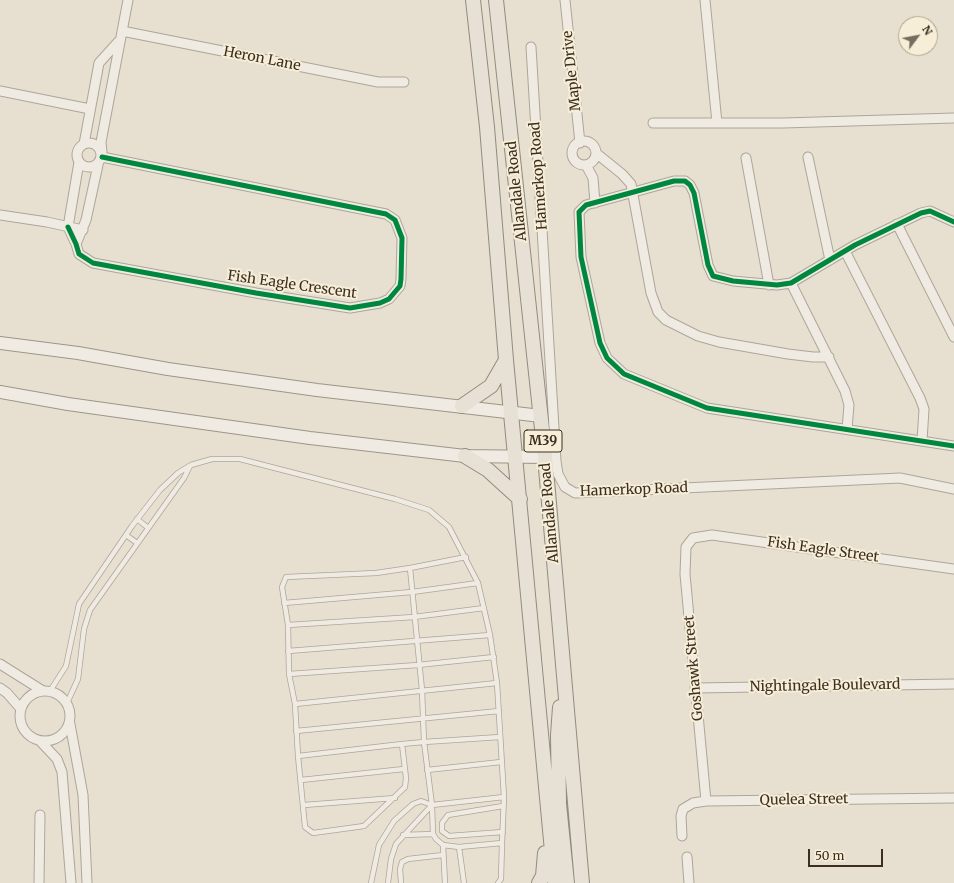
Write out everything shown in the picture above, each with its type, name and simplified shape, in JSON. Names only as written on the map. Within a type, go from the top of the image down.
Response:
[{"type":"main road","name":"Allandale Road","points":[[473,0],[488,143],[506,360],[555,883]]},
{"type":"main road","name":"Allandale Road","points":[[496,0],[545,457],[582,883]]},
{"type":"main road","points":[[462,406],[490,386],[506,360]]},
{"type":"main road","points":[[465,456],[488,470],[520,499]]},
{"type":"main road","points":[[563,661],[558,743],[559,804],[567,883]]},
{"type":"main road","points":[[539,883],[543,876],[545,862],[546,790]]},
{"type":"street","points":[[76,244],[83,230],[100,158],[101,142],[119,40],[128,0]]},
{"type":"street","name":"Maple Drive","points":[[565,0],[580,143]]},
{"type":"street","points":[[706,0],[717,123]]},
{"type":"street","name":"Heron Lane","points":[[122,30],[378,82],[404,82]]},
{"type":"street","points":[[68,226],[79,162],[77,154],[84,144],[99,63],[119,40]]},
{"type":"street","name":"Hamerkop Road","points":[[531,47],[556,461],[558,474],[565,487],[569,490],[580,493],[900,478],[954,489]]},
{"type":"street","points":[[0,91],[90,109]]},
{"type":"street","points":[[653,123],[783,123],[954,118]]},
{"type":"street","points":[[79,162],[86,167],[94,167],[100,158],[100,148],[92,143],[84,144]]},
{"type":"street","points":[[596,153],[593,161],[586,165],[579,164],[573,156],[574,148],[580,143],[590,143],[596,153],[628,179],[633,192],[651,293],[658,312],[666,320],[698,336],[719,342],[788,354],[829,357]]},
{"type":"street","name":"Fish Eagle Crescent","points":[[68,226],[80,256],[93,263],[256,293],[350,308],[380,304],[390,299],[400,286],[402,238],[395,220],[386,214],[100,158]]},
{"type":"street","points":[[746,158],[769,285]]},
{"type":"street","points":[[808,158],[830,260]]},
{"type":"street","points":[[586,165],[592,178],[595,203]]},
{"type":"street","points":[[954,222],[930,211],[921,213],[845,251],[791,283],[769,285],[728,280],[713,276],[708,265],[694,194],[688,183],[681,180],[584,206],[579,212],[581,257],[601,347],[606,358],[618,369],[633,378],[706,408],[954,446]]},
{"type":"street","points":[[0,215],[68,226],[83,230]]},
{"type":"street","points":[[897,224],[954,337]]},
{"type":"street","points":[[845,251],[920,398],[924,409],[922,441]]},
{"type":"street","points":[[791,283],[847,396],[849,405],[847,429]]},
{"type":"street","points":[[0,343],[78,353],[168,369],[318,390],[541,416]]},
{"type":"street","points":[[0,392],[68,404],[310,438],[465,456],[545,457]]},
{"type":"street","name":"Fish Eagle Street","points":[[693,538],[712,535],[954,569]]},
{"type":"street","name":"Goshawk Street","points":[[693,538],[686,547],[684,558],[706,801]]},
{"type":"street","points":[[0,664],[47,691],[60,696],[67,703],[70,712],[70,724],[83,794],[87,883]]},
{"type":"street","name":"Nightingale Boulevard","points":[[695,688],[954,684]]},
{"type":"street","points":[[0,688],[7,692],[21,709]]},
{"type":"street","points":[[47,691],[32,695],[27,699],[21,709],[20,715],[22,727],[30,737],[41,742],[56,759],[62,772],[71,883]]},
{"type":"street","points":[[41,742],[47,742],[59,738],[64,734],[70,724]]},
{"type":"street","name":"Quelea Street","points":[[682,836],[681,816],[683,809],[693,803],[706,801],[954,798]]},
{"type":"street","points":[[39,883],[40,815]]},
{"type":"street","points":[[687,857],[689,883]]},
{"type":"lane","points":[[47,691],[66,666],[79,604],[137,519],[160,490],[178,473],[191,465],[212,459],[240,459],[395,498],[422,507],[429,510],[449,527],[466,557],[478,583],[490,635],[498,683],[504,797],[501,879],[498,883]]},
{"type":"lane","points":[[67,703],[78,679],[84,629],[90,610],[184,478],[191,465]]},
{"type":"lane","points":[[137,519],[147,528]]},
{"type":"lane","points":[[126,535],[137,543]]},
{"type":"lane","points":[[402,744],[406,778],[405,787],[364,826],[313,833],[305,827],[298,756],[295,704],[289,674],[288,625],[282,587],[286,578],[376,573],[466,557]]},
{"type":"lane","points":[[410,568],[418,665],[422,690],[424,742],[434,834],[436,839],[443,845],[459,848],[502,843]]},
{"type":"lane","points":[[284,603],[412,592],[478,583]]},
{"type":"lane","points":[[288,625],[414,617],[484,608]]},
{"type":"lane","points":[[288,651],[417,642],[490,635]]},
{"type":"lane","points":[[289,674],[418,665],[494,657]]},
{"type":"lane","points":[[295,704],[498,683]]},
{"type":"lane","points":[[296,731],[499,711]]},
{"type":"lane","points":[[298,756],[402,744],[500,737]]},
{"type":"lane","points":[[427,770],[501,762]]},
{"type":"lane","points":[[301,780],[404,769]]},
{"type":"lane","points":[[371,883],[379,845],[394,821],[413,804],[421,801],[432,805],[504,797]]},
{"type":"lane","points":[[304,805],[395,798]]},
{"type":"lane","points":[[388,883],[391,859],[396,844],[432,805]]},
{"type":"lane","points":[[503,806],[448,815],[442,823],[442,830],[449,836],[503,832]]},
{"type":"lane","points":[[403,835],[434,834]]},
{"type":"lane","points":[[443,845],[446,883]]},
{"type":"lane","points":[[459,848],[464,883]]},
{"type":"lane","points":[[401,883],[400,869],[402,862],[408,859],[443,855]]},
{"type":"cycle path","points":[[68,227],[79,254],[93,263],[256,293],[350,308],[380,303],[389,299],[400,286],[402,238],[395,220],[386,214],[102,157]]},
{"type":"cycle path","points":[[954,222],[930,211],[921,213],[855,245],[791,283],[777,285],[733,281],[713,276],[708,265],[694,193],[690,185],[685,181],[674,181],[586,205],[579,212],[581,257],[600,343],[607,358],[624,374],[707,408],[954,446]]}]
